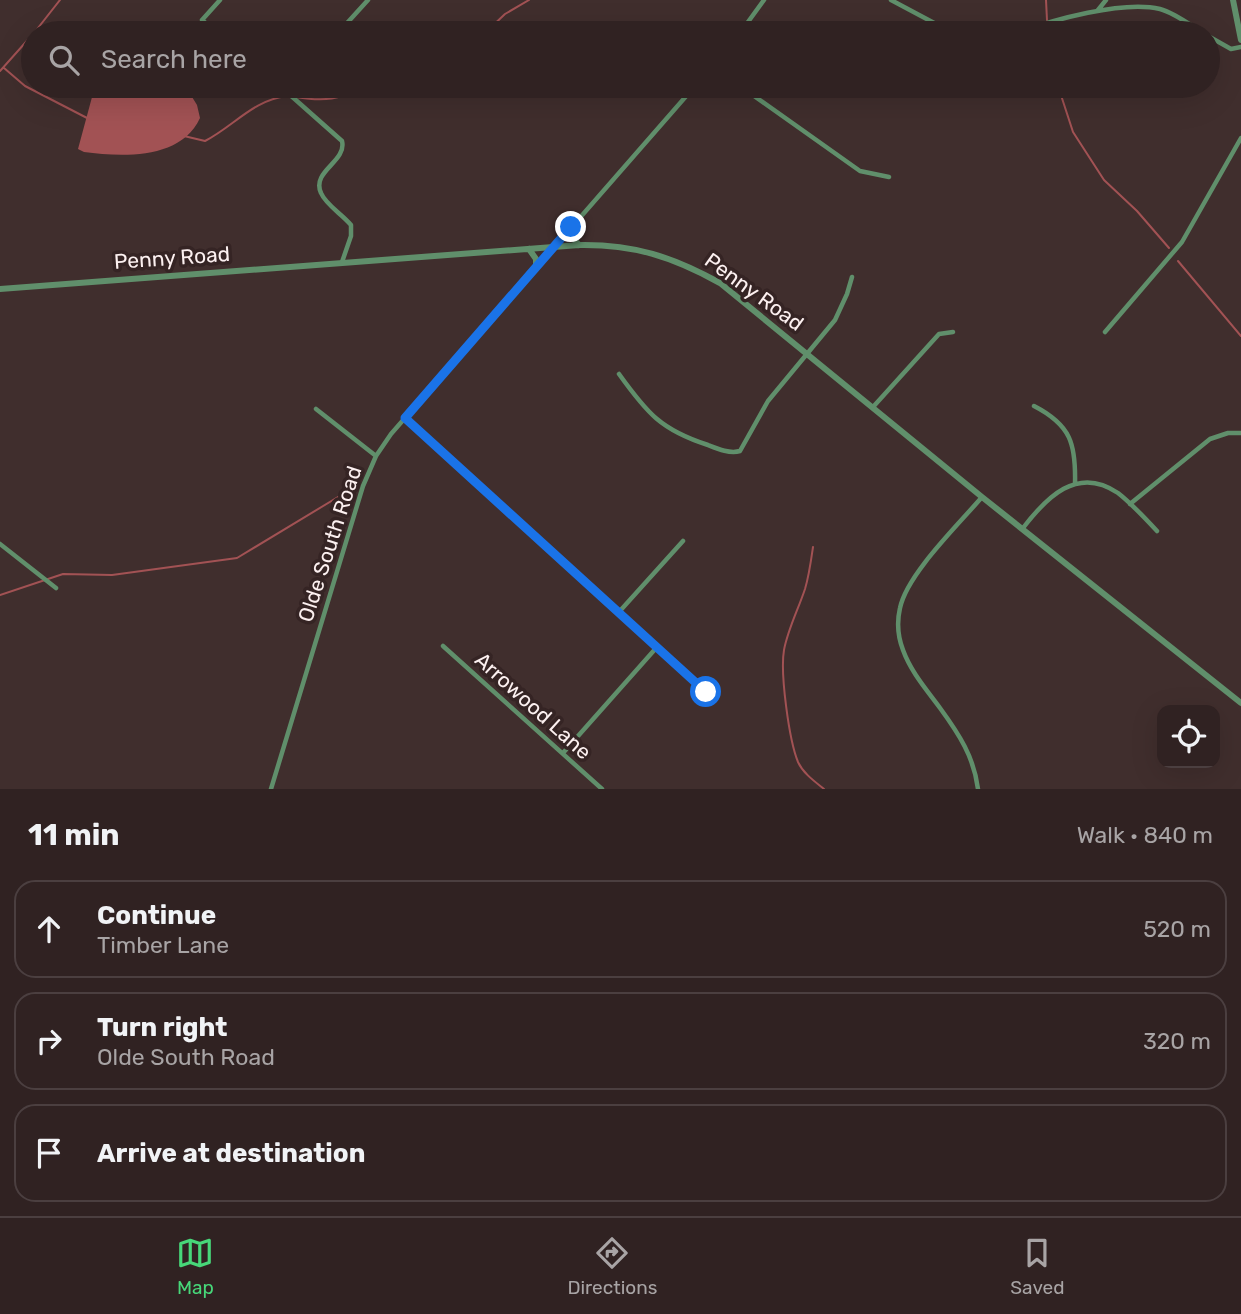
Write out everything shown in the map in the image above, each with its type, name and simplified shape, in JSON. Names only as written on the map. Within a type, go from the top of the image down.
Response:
[{"type":"street","points":[[203,21],[219,0]]},
{"type":"street","points":[[349,21],[368,0]]},
{"type":"street","points":[[749,21],[764,0]]},
{"type":"street","points":[[891,0],[930,21]]},
{"type":"street","points":[[1097,11],[1106,0]]},
{"type":"street","points":[[1233,0],[1241,40]]},
{"type":"street","points":[[1052,21],[1128,6],[1159,8],[1182,21]]},
{"type":"street","points":[[1220,43],[1231,49],[1241,47]]},
{"type":"street","points":[[294,98],[342,141],[344,149],[341,155],[321,177],[319,184],[321,193],[351,225],[351,236],[342,262]]},
{"type":"street","name":"Olde South Road","points":[[271,789],[363,486],[376,456],[405,418],[684,98]]},
{"type":"street","points":[[757,98],[860,171],[889,177]]},
{"type":"street","points":[[1105,332],[1182,242],[1241,138]]},
{"type":"street","points":[[571,227],[571,236],[579,246]]},
{"type":"street","name":"Penny Road","points":[[0,289],[529,248],[626,247],[656,254],[691,267],[720,283],[982,497],[1241,703]]},
{"type":"street","points":[[529,248],[536,259],[536,267]]},
{"type":"street","points":[[619,374],[648,411],[667,428],[689,439],[734,452],[740,451],[760,413],[839,312],[852,277]]},
{"type":"street","points":[[873,407],[939,334],[953,332]]},
{"type":"street","points":[[1034,406],[1060,422],[1069,436],[1075,456],[1075,484]]},
{"type":"street","points":[[316,408],[376,456]]},
{"type":"street","points":[[405,418],[706,692]]},
{"type":"street","points":[[1130,504],[1210,439],[1228,433],[1241,433]]},
{"type":"street","points":[[1023,528],[1046,499],[1075,484],[1103,486],[1116,492],[1157,531]]},
{"type":"street","points":[[978,789],[975,769],[961,738],[911,668],[902,648],[898,625],[900,607],[907,588],[982,497]]},
{"type":"street","points":[[619,612],[683,541]]},
{"type":"street","points":[[0,544],[56,588]]},
{"type":"street","name":"Arrowood Lane","points":[[443,646],[602,789]]},
{"type":"street","points":[[563,753],[657,647]]},
{"type":"shaded area","points":[[92,98],[193,98],[197,105],[200,118],[191,132],[165,149],[115,155],[78,149]]},
{"type":"waterway","points":[[43,21],[60,0]]},
{"type":"waterway","points":[[498,21],[529,0]]},
{"type":"waterway","points":[[1046,0],[1047,20]]},
{"type":"waterway","points":[[0,71],[21,47]]},
{"type":"waterway","points":[[4,68],[21,83]]},
{"type":"waterway","points":[[48,98],[89,119]]},
{"type":"waterway","points":[[184,136],[205,141],[254,108],[275,98]]},
{"type":"waterway","points":[[307,98],[336,98]]},
{"type":"waterway","points":[[1062,98],[1073,132],[1104,180],[1137,211],[1169,248]]},
{"type":"waterway","points":[[1178,261],[1241,336]]},
{"type":"waterway","points":[[0,595],[63,574],[112,575],[237,558],[343,494]]},
{"type":"waterway","points":[[813,547],[805,589],[784,650],[783,674],[789,723],[798,762],[824,789]]},
{"type":"route","points":[[571,227],[405,418],[706,692]]}]
